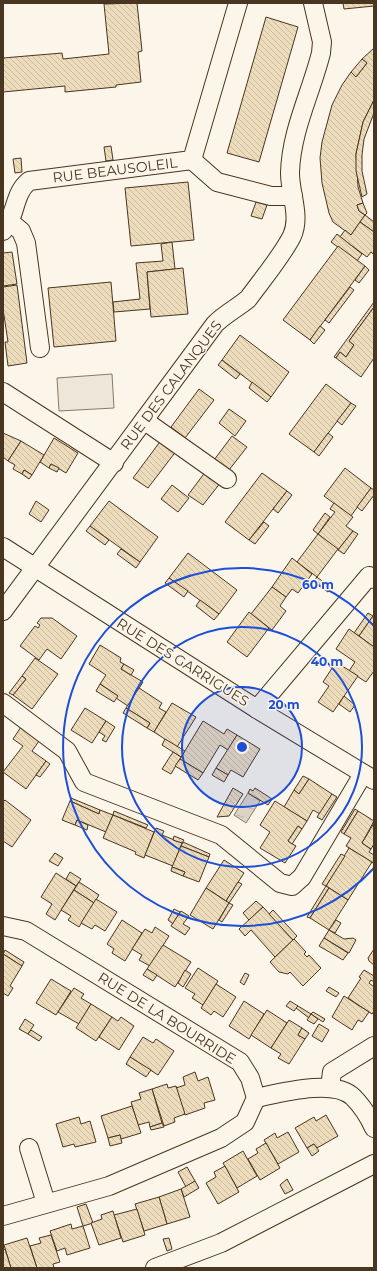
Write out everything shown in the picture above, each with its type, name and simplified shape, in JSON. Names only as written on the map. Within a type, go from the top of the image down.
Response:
[{"type":"street","name":"RUE BEAUSOLEIL","points":[[7,227],[22,187],[29,181],[192,160],[238,3]]},
{"type":"street","name":"RUE DES CALANQUES","points":[[3,611],[34,567],[114,463],[215,324],[225,314],[248,299],[292,236],[296,217],[290,175],[292,151],[300,118],[321,53],[322,42],[313,3]]},
{"type":"street","points":[[192,160],[217,182],[272,196],[293,196]]},
{"type":"street","points":[[7,227],[21,231],[26,243],[40,348]]},
{"type":"street","name":"RUE DES CALANQUES","points":[[3,392],[114,463]]},
{"type":"street","points":[[145,421],[226,479]]},
{"type":"street","name":"RUE DES GARRIGUES","points":[[3,547],[257,709],[369,777]]},
{"type":"street","points":[[257,709],[370,576],[374,579]]},
{"type":"street","points":[[3,703],[67,751],[84,782],[222,835],[280,883],[292,886],[302,878],[369,777]]},
{"type":"street","name":"RUE DE LA BOURRIDE","points":[[3,926],[26,931],[240,1062],[250,1078],[256,1098]]},
{"type":"street","points":[[330,1087],[332,1072],[374,1046]]},
{"type":"street","points":[[3,1216],[109,1186],[222,1138],[245,1122],[256,1098],[300,1089],[330,1087],[352,1096],[374,1128]]},
{"type":"street","points":[[29,1148],[46,1203]]},
{"type":"street","points":[[155,1268],[221,1243],[374,1164]]},
{"type":"shaded area","points":[[112,374],[114,408],[59,411],[57,378]]},
{"type":"water","points":[[248,793],[260,801],[246,823],[234,815]]},
{"type":"building","points":[[137,3],[142,51],[138,52],[141,82],[116,85],[116,87],[65,92],[65,86],[3,92],[3,58],[62,53],[63,59],[109,54],[104,4]]},
{"type":"building","points":[[343,3],[374,3],[374,6],[344,9]]},
{"type":"building","points":[[266,17],[298,27],[259,162],[227,153]]},
{"type":"building","points":[[374,48],[374,100],[363,122],[356,154],[358,187],[363,203],[357,205],[359,211],[365,215],[351,235],[333,222],[329,213],[322,183],[320,158],[322,142],[332,105],[342,85],[351,72],[356,77],[367,63],[362,59]]},
{"type":"building","points":[[362,59],[367,63],[356,77],[351,72]]},
{"type":"building","points":[[374,100],[374,113],[364,139],[362,155],[362,171],[367,194],[362,197],[356,171],[356,154],[363,122]]},
{"type":"building","points":[[111,146],[113,160],[106,161],[104,147]]},
{"type":"building","points":[[21,158],[22,172],[15,173],[13,159]]},
{"type":"building","points":[[188,182],[194,240],[131,246],[125,188]]},
{"type":"building","points":[[256,202],[267,205],[262,219],[251,216]]},
{"type":"building","points":[[363,203],[367,213],[365,215],[359,211],[357,205]]},
{"type":"building","points":[[365,215],[374,222],[374,232],[360,222]]},
{"type":"building","points":[[360,222],[374,232],[374,255],[371,252],[367,257],[340,237],[345,230],[351,235]]},
{"type":"building","points":[[337,234],[362,254],[357,261],[331,242]]},
{"type":"building","points":[[172,242],[175,269],[147,272],[150,309],[114,312],[113,302],[140,299],[136,263],[163,261],[161,244]]},
{"type":"building","points":[[338,246],[365,266],[310,340],[283,320]]},
{"type":"building","points":[[12,252],[17,284],[3,286],[3,253]]},
{"type":"building","points":[[365,266],[369,270],[359,283],[355,280]]},
{"type":"building","points":[[183,268],[188,314],[151,317],[147,272]]},
{"type":"building","points":[[111,282],[116,341],[54,347],[48,288]]},
{"type":"building","points":[[17,285],[27,363],[8,366],[5,342],[8,342],[3,309],[3,287]]},
{"type":"building","points":[[350,287],[354,290],[329,323],[325,320]]},
{"type":"building","points":[[374,302],[374,307],[349,341],[354,345],[346,357],[340,352],[336,358],[334,357]]},
{"type":"building","points":[[374,307],[374,358],[361,377],[336,358],[340,352],[346,357],[354,345],[349,341]]},
{"type":"building","points":[[320,326],[325,330],[314,344],[310,340]]},
{"type":"building","points":[[240,335],[289,372],[271,397],[222,360]]},
{"type":"building","points":[[222,360],[240,374],[236,379],[218,365]]},
{"type":"building","points":[[252,382],[271,397],[267,402],[249,388]]},
{"type":"building","points":[[326,384],[351,403],[314,452],[289,434]]},
{"type":"building","points":[[199,389],[214,400],[185,438],[171,427]]},
{"type":"building","points":[[351,403],[356,406],[342,425],[337,421]]},
{"type":"building","points":[[229,409],[246,421],[235,436],[219,423]]},
{"type":"building","points":[[3,433],[21,441],[8,461],[3,457]]},
{"type":"building","points":[[328,433],[333,437],[319,456],[314,452]]},
{"type":"building","points":[[232,436],[247,447],[229,470],[214,460]]},
{"type":"building","points":[[54,438],[78,453],[66,473],[51,464],[49,468],[40,462]]},
{"type":"building","points":[[162,439],[177,450],[148,488],[133,478]]},
{"type":"building","points":[[21,441],[44,455],[32,475],[24,470],[22,474],[13,469],[15,465],[8,461]]},
{"type":"building","points":[[51,464],[59,468],[57,472],[49,468]]},
{"type":"building","points":[[345,468],[371,488],[351,516],[324,496]]},
{"type":"building","points":[[24,470],[32,475],[29,479],[22,474]]},
{"type":"building","points":[[206,471],[221,482],[203,505],[188,495]]},
{"type":"building","points":[[262,473],[287,491],[249,540],[225,522]]},
{"type":"building","points":[[172,485],[189,498],[178,512],[161,499]]},
{"type":"building","points":[[371,488],[374,490],[374,495],[362,511],[357,507]]},
{"type":"building","points":[[287,491],[292,495],[278,513],[273,509]]},
{"type":"building","points":[[36,501],[49,510],[41,522],[29,514]]},
{"type":"building","points":[[109,501],[158,537],[140,562],[90,526]]},
{"type":"building","points":[[334,503],[353,517],[346,526],[353,531],[338,550],[318,534],[335,512],[330,509]]},
{"type":"building","points":[[325,513],[330,517],[318,534],[313,530]]},
{"type":"building","points":[[264,522],[269,526],[255,544],[249,540]]},
{"type":"building","points":[[90,526],[109,540],[105,545],[86,531]]},
{"type":"building","points":[[353,531],[358,534],[344,554],[338,550]]},
{"type":"building","points":[[318,534],[338,549],[317,577],[297,562]]},
{"type":"building","points":[[121,549],[140,562],[136,568],[117,554]]},
{"type":"building","points":[[188,553],[237,590],[219,614],[169,578]]},
{"type":"building","points":[[292,558],[312,574],[298,593],[292,589],[286,597],[272,587]]},
{"type":"building","points":[[317,577],[331,588],[328,592],[313,582]]},
{"type":"building","points":[[169,578],[188,591],[184,597],[165,583]]},
{"type":"building","points":[[272,587],[286,597],[280,606],[286,611],[272,630],[251,614]]},
{"type":"building","points":[[200,600],[219,614],[214,620],[196,606]]},
{"type":"building","points":[[249,612],[269,628],[247,657],[227,642]]},
{"type":"building","points":[[368,613],[373,616],[359,636],[354,633]]},
{"type":"building","points":[[373,616],[374,617],[374,647],[359,636]]},
{"type":"building","points":[[41,618],[52,618],[77,636],[61,659],[47,649],[39,660],[20,646],[35,626],[38,628],[40,625],[37,623]]},
{"type":"building","points":[[349,629],[374,647],[374,671],[366,682],[349,671],[355,662],[336,649]]},
{"type":"building","points":[[100,645],[121,658],[120,662],[124,664],[121,669],[143,682],[128,706],[116,698],[118,696],[100,684],[106,675],[89,664]]},
{"type":"building","points":[[35,658],[58,674],[32,709],[13,695],[26,679],[22,676]]},
{"type":"building","points":[[336,662],[358,676],[333,712],[318,702],[329,686],[323,682]]},
{"type":"building","points":[[124,664],[134,670],[131,675],[121,669]]},
{"type":"building","points":[[22,676],[26,679],[13,695],[9,693]]},
{"type":"building","points":[[100,684],[118,696],[114,702],[96,691]]},
{"type":"building","points":[[139,688],[162,703],[159,708],[166,712],[154,732],[147,728],[150,723],[126,708]]},
{"type":"building","points":[[344,696],[355,705],[350,712],[339,704]]},
{"type":"building","points":[[172,703],[196,717],[177,747],[154,732]]},
{"type":"building","points":[[85,708],[106,721],[92,743],[71,730]]},
{"type":"building","points":[[126,708],[150,723],[147,728],[123,713]]},
{"type":"building","points":[[106,721],[115,727],[106,742],[102,740],[105,736],[99,732]]},
{"type":"building","points":[[203,721],[224,734],[227,729],[237,735],[228,750],[220,745],[203,773],[180,759]]},
{"type":"building","points":[[21,727],[39,741],[32,751],[46,761],[26,789],[3,772],[23,746],[13,739]]},
{"type":"building","points":[[237,735],[260,749],[243,777],[231,770],[228,775],[216,768]]},
{"type":"building","points":[[165,739],[185,751],[181,757],[162,745]]},
{"type":"building","points":[[173,752],[181,757],[171,774],[162,769]]},
{"type":"building","points":[[180,759],[203,773],[198,780],[175,766]]},
{"type":"building","points":[[46,761],[50,764],[40,777],[36,775]]},
{"type":"building","points":[[216,768],[228,775],[224,782],[212,775]]},
{"type":"building","points":[[303,776],[309,779],[299,794],[294,790]]},
{"type":"building","points":[[309,779],[332,794],[320,814],[313,810],[307,821],[284,807],[294,790],[299,794]]},
{"type":"building","points":[[233,788],[243,794],[229,816],[217,817]]},
{"type":"building","points":[[255,788],[272,799],[268,805],[248,793],[250,789],[253,791]]},
{"type":"building","points":[[332,794],[337,797],[322,820],[317,817]]},
{"type":"building","points":[[71,798],[100,810],[99,814],[70,801]]},
{"type":"building","points":[[5,800],[31,820],[12,847],[3,841],[3,802]]},
{"type":"building","points":[[70,801],[99,814],[100,810],[113,815],[106,832],[77,820],[75,825],[62,820]]},
{"type":"building","points":[[275,801],[307,821],[302,829],[298,826],[288,841],[296,846],[285,863],[260,848],[270,832],[260,825]]},
{"type":"building","points":[[355,809],[358,811],[344,834],[341,832]]},
{"type":"building","points":[[114,811],[148,825],[146,828],[113,815]]},
{"type":"building","points":[[358,811],[374,821],[362,843],[371,849],[369,852],[374,855],[373,863],[346,846],[351,838],[344,834]]},
{"type":"building","points":[[113,815],[154,832],[144,858],[135,854],[136,852],[103,838]]},
{"type":"building","points":[[77,820],[88,825],[87,830],[75,825]]},
{"type":"building","points":[[374,823],[374,844],[371,849],[362,843]]},
{"type":"building","points":[[298,826],[302,829],[292,844],[288,841]]},
{"type":"building","points":[[156,828],[164,831],[162,835],[182,843],[173,866],[145,855]]},
{"type":"building","points":[[174,836],[184,840],[182,843],[173,840]]},
{"type":"building","points":[[183,842],[210,854],[209,857],[181,846]]},
{"type":"building","points":[[181,846],[209,857],[199,882],[183,876],[185,872],[172,867]]},
{"type":"building","points":[[349,848],[372,862],[348,900],[326,886]]},
{"type":"building","points":[[55,853],[63,858],[58,866],[49,861]]},
{"type":"building","points":[[341,854],[345,856],[326,886],[322,884]]},
{"type":"building","points":[[224,860],[244,873],[226,901],[206,888]]},
{"type":"building","points":[[172,867],[185,872],[183,876],[171,871]]},
{"type":"building","points":[[70,872],[81,879],[76,886],[66,879]]},
{"type":"building","points":[[56,873],[76,886],[55,920],[46,914],[52,904],[41,897]]},
{"type":"building","points":[[79,882],[99,895],[94,903],[74,890]]},
{"type":"building","points":[[238,882],[242,884],[229,903],[226,901]]},
{"type":"building","points":[[326,886],[329,888],[310,918],[307,917]]},
{"type":"building","points":[[206,888],[229,903],[213,929],[190,915]]},
{"type":"building","points":[[329,888],[348,900],[329,930],[310,918]]},
{"type":"building","points":[[74,890],[94,903],[79,927],[68,920],[71,916],[61,910]]},
{"type":"building","points":[[96,899],[117,912],[105,931],[95,925],[92,929],[81,923]]},
{"type":"building","points":[[256,901],[263,907],[249,920],[243,913]]},
{"type":"building","points":[[229,903],[233,905],[222,922],[219,920]]},
{"type":"building","points":[[263,907],[293,940],[275,957],[251,930],[245,936],[239,929]]},
{"type":"building","points":[[174,909],[180,912],[173,924],[168,920]]},
{"type":"building","points":[[273,910],[297,936],[293,940],[269,914]]},
{"type":"building","points":[[181,911],[189,916],[183,924],[190,928],[185,935],[171,926]]},
{"type":"building","points":[[122,920],[142,933],[125,961],[112,953],[114,949],[107,944]]},
{"type":"building","points":[[336,920],[341,923],[335,933],[329,930]]},
{"type":"building","points":[[155,927],[169,936],[150,966],[139,960],[142,955],[132,949],[145,929],[152,933]]},
{"type":"building","points":[[329,930],[344,939],[353,938],[356,940],[349,953],[324,938]]},
{"type":"building","points":[[324,938],[348,953],[343,960],[319,946]]},
{"type":"building","points":[[294,939],[306,952],[304,954],[307,957],[309,955],[321,968],[303,986],[290,972],[288,974],[279,972],[270,962]]},
{"type":"building","points":[[163,945],[191,962],[175,987],[147,969]]},
{"type":"building","points":[[374,949],[374,965],[368,958]]},
{"type":"building","points":[[5,950],[24,962],[22,966],[3,954]]},
{"type":"building","points":[[3,954],[22,966],[10,986],[13,988],[8,996],[3,993]]},
{"type":"building","points":[[198,968],[218,981],[203,1005],[192,998],[195,994],[185,988]]},
{"type":"building","points":[[147,969],[157,975],[153,981],[143,975]]},
{"type":"building","points":[[185,970],[191,974],[183,987],[178,983]]},
{"type":"building","points":[[364,970],[374,976],[374,982],[371,980],[369,983],[374,987],[374,1011],[372,1014],[348,998],[361,978],[359,977]]},
{"type":"building","points":[[245,973],[249,975],[244,985],[240,982]]},
{"type":"building","points":[[51,979],[71,991],[56,1015],[36,1003]]},
{"type":"building","points":[[216,984],[236,997],[223,1017],[214,1011],[211,1015],[201,1008]]},
{"type":"building","points":[[329,987],[339,993],[336,997],[326,991]]},
{"type":"building","points":[[74,988],[84,994],[81,998],[91,1004],[79,1024],[58,1012]]},
{"type":"building","points":[[344,996],[369,1012],[362,1022],[358,1020],[352,1030],[332,1017]]},
{"type":"building","points":[[244,1001],[264,1014],[249,1039],[229,1026]]},
{"type":"building","points":[[290,1001],[298,1006],[294,1011],[286,1006]]},
{"type":"building","points":[[91,1004],[112,1017],[96,1041],[76,1028]]},
{"type":"building","points":[[298,1006],[311,1014],[309,1018],[296,1008]]},
{"type":"building","points":[[267,1010],[287,1023],[271,1048],[251,1035]]},
{"type":"building","points":[[313,1012],[325,1019],[323,1022],[311,1014]]},
{"type":"building","points":[[311,1014],[318,1019],[314,1024],[307,1020]]},
{"type":"building","points":[[112,1017],[118,1021],[121,1017],[134,1026],[119,1050],[99,1037]]},
{"type":"building","points":[[25,1019],[34,1025],[28,1034],[19,1029]]},
{"type":"building","points":[[289,1020],[302,1028],[298,1035],[305,1039],[289,1064],[278,1058],[281,1054],[271,1048]]},
{"type":"building","points":[[319,1024],[329,1030],[322,1042],[312,1036]]},
{"type":"building","points":[[302,1028],[309,1033],[305,1039],[298,1035]]},
{"type":"building","points":[[31,1030],[42,1037],[39,1041],[28,1034]]},
{"type":"building","points":[[143,1037],[153,1043],[156,1039],[174,1051],[158,1075],[130,1057]]},
{"type":"building","points":[[130,1057],[151,1070],[146,1077],[126,1064]]},
{"type":"building","points":[[195,1072],[198,1081],[208,1077],[215,1100],[204,1103],[205,1108],[185,1115],[176,1088],[185,1085],[183,1077]]},
{"type":"building","points":[[167,1084],[168,1088],[176,1086],[185,1114],[174,1118],[175,1122],[164,1126],[152,1089]]},
{"type":"building","points":[[152,1089],[162,1123],[150,1127],[149,1122],[138,1125],[131,1102],[141,1099],[139,1093]]},
{"type":"building","points":[[132,1106],[141,1133],[121,1139],[120,1135],[108,1138],[101,1116]]},
{"type":"building","points":[[326,1115],[338,1136],[317,1148],[314,1144],[307,1148],[295,1128],[314,1117],[316,1121]]},
{"type":"building","points":[[79,1117],[81,1124],[90,1121],[96,1142],[75,1147],[74,1144],[63,1147],[56,1124]]},
{"type":"building","points":[[162,1123],[164,1127],[151,1130],[150,1127]]},
{"type":"building","points":[[288,1132],[299,1152],[278,1164],[264,1140],[275,1133],[277,1138]]},
{"type":"building","points":[[120,1135],[122,1143],[110,1146],[108,1138]]},
{"type":"building","points":[[266,1143],[280,1168],[260,1180],[248,1159],[258,1153],[256,1149]]},
{"type":"building","points":[[314,1144],[319,1151],[312,1156],[307,1148]]},
{"type":"building","points":[[243,1151],[257,1176],[237,1188],[223,1163]]},
{"type":"building","points":[[225,1166],[239,1192],[218,1204],[206,1183],[216,1177],[214,1172]]},
{"type":"building","points":[[187,1167],[195,1181],[186,1187],[178,1172]]},
{"type":"building","points":[[287,1179],[293,1190],[285,1194],[280,1185]]},
{"type":"building","points":[[195,1181],[199,1188],[184,1197],[181,1189]]},
{"type":"building","points":[[181,1189],[190,1217],[167,1224],[159,1197]]},
{"type":"building","points":[[159,1197],[167,1224],[144,1231],[135,1204]]},
{"type":"building","points":[[86,1204],[93,1223],[83,1226],[77,1207]]},
{"type":"building","points":[[137,1209],[145,1235],[123,1242],[114,1215]]},
{"type":"building","points":[[113,1211],[121,1238],[99,1245],[91,1223],[102,1219],[101,1215]]},
{"type":"building","points":[[71,1224],[72,1229],[83,1226],[90,1248],[67,1255],[65,1248],[57,1251],[50,1231]]},
{"type":"building","points":[[51,1235],[60,1262],[53,1264],[54,1268],[37,1268],[30,1246],[41,1243],[39,1238]]},
{"type":"building","points":[[27,1238],[37,1268],[11,1268],[4,1245]]},
{"type":"building","points":[[169,1238],[172,1249],[167,1251],[163,1239]]},
{"type":"building","points":[[5,1249],[11,1268],[3,1268],[3,1250]]}]
